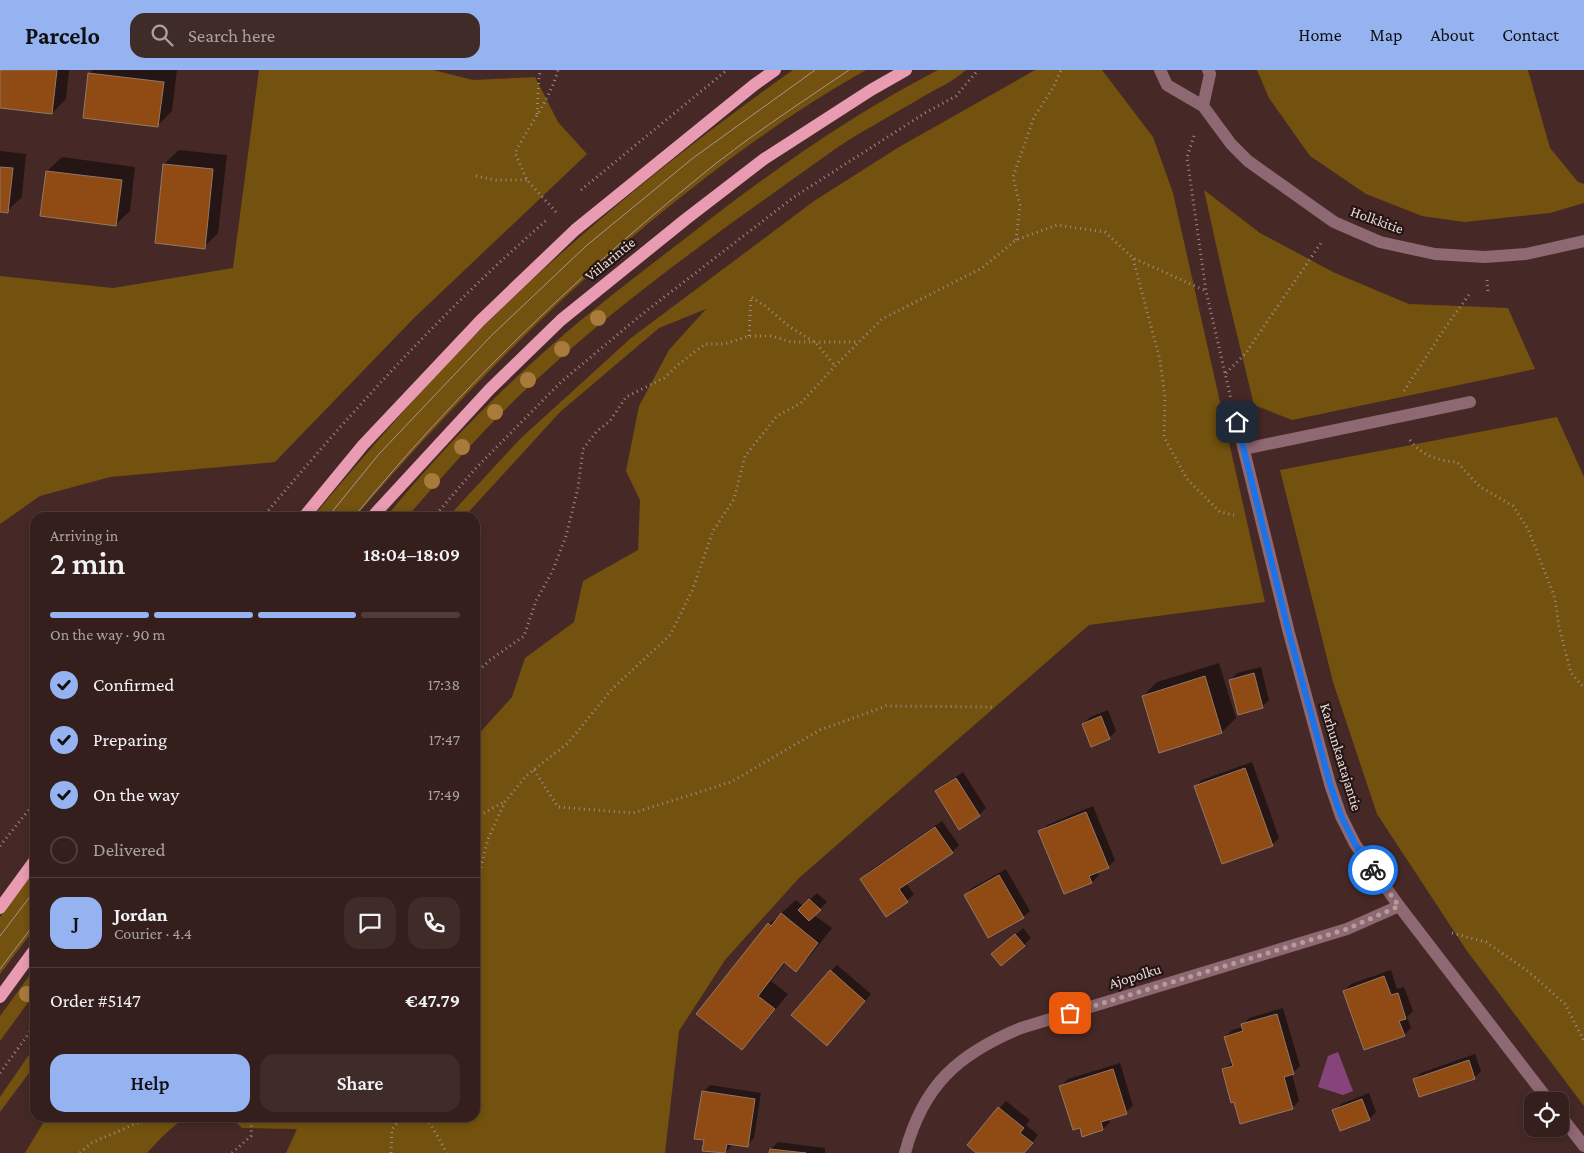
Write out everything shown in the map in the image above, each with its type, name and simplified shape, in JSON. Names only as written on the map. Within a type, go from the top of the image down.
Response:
[{"type":"main road","points":[[308,512],[363,445],[480,321],[575,230],[774,70]]},
{"type":"main road","name":"Viilarintie","points":[[377,512],[490,389],[561,320],[686,218],[764,159],[871,90],[906,70]]},
{"type":"main road","points":[[0,908],[30,867]]},
{"type":"main road","points":[[0,997],[30,956]]},
{"type":"street","name":"Holkkitie","points":[[1160,70],[1167,85],[1203,106],[1232,144],[1248,161],[1334,222],[1380,242],[1435,254],[1485,257],[1526,254],[1584,242]]},
{"type":"street","points":[[1203,106],[1210,74],[1208,70]]},
{"type":"street","points":[[1244,450],[1470,402]]},
{"type":"street","name":"Karhunkaatajantie","points":[[1237,422],[1289,633],[1330,784],[1341,816],[1355,844],[1410,922],[1542,1092]]},
{"type":"street","name":"Ajopolku","points":[[905,1153],[912,1128],[927,1099],[944,1075],[994,1039],[1021,1028],[1347,929],[1399,906]]},
{"type":"street","points":[[1569,1127],[1584,1146]]},
{"type":"path","points":[[537,115],[541,70]]},
{"type":"path","points":[[556,212],[527,180],[515,153],[526,130],[554,85],[558,70]]},
{"type":"path","points":[[438,512],[475,469],[562,382],[641,315],[794,197],[925,113],[956,96],[978,70]]},
{"type":"path","points":[[1016,240],[1020,205],[1013,177],[1034,117],[1062,70]]},
{"type":"path","points":[[1187,157],[1206,291],[1226,374],[1245,354],[1316,251]]},
{"type":"path","points":[[476,176],[496,180],[527,180]]},
{"type":"path","points":[[480,872],[488,839],[505,802],[526,776],[568,743],[612,689],[670,634],[692,591],[713,531],[734,499],[745,456],[777,416],[801,403],[834,366],[882,319],[982,268],[1016,240],[1057,224],[1105,232],[1133,258],[1206,291]]},
{"type":"path","points":[[1133,258],[1160,360],[1165,398],[1164,437],[1187,479],[1220,512],[1246,517],[1260,512]]},
{"type":"path","points":[[1471,292],[1445,328],[1390,419],[1416,449],[1441,461],[1456,462],[1479,486],[1513,506],[1528,529],[1555,598],[1559,627],[1571,673],[1584,688]]},
{"type":"path","points":[[749,336],[751,297],[790,327],[816,343],[834,366]]},
{"type":"path","points":[[480,669],[524,636],[536,601],[553,570],[566,536],[578,488],[583,449],[597,431],[610,421],[626,396],[664,378],[705,344],[724,344],[749,336],[771,336],[792,342],[858,342]]},
{"type":"path","points":[[534,770],[558,807],[633,813],[730,782],[820,730],[886,706],[995,707]]},
{"type":"path","points":[[480,815],[505,802]]},
{"type":"path","points":[[0,846],[30,808]]},
{"type":"path","points":[[1410,922],[1486,942],[1529,972],[1565,1004],[1584,1041]]},
{"type":"path","points":[[0,1073],[30,1032]]},
{"type":"path","points":[[80,1153],[92,1143],[140,1122]]},
{"type":"path","points":[[232,1153],[251,1136],[252,1122]]},
{"type":"path","points":[[391,1153],[392,1129],[398,1122]]},
{"type":"path","points":[[429,1122],[447,1153]]},
{"type":"shaded area","points":[[259,70],[433,70],[473,80],[535,77],[558,122],[587,154],[414,318],[275,462],[110,477],[40,496],[0,524],[0,276],[113,288],[233,268]]},
{"type":"shaded area","points":[[793,70],[866,70],[802,109],[740,152],[700,182],[607,259],[519,341],[435,428],[359,512],[317,512],[417,396],[461,349],[520,291],[633,192],[752,99]]},
{"type":"shaded area","points":[[938,70],[966,70],[951,81],[873,125],[836,149],[646,287],[578,343],[509,406],[411,512],[390,512],[439,456],[514,379],[590,313],[628,282],[778,169],[840,127]]},
{"type":"shaded area","points":[[1035,70],[1102,70],[1153,137],[1173,193],[1265,602],[1089,625],[799,878],[725,960],[679,1031],[665,1153],[286,1153],[297,1129],[242,1128],[236,1122],[480,1122],[480,732],[512,697],[525,658],[574,622],[583,581],[638,550],[640,500],[626,471],[639,406],[669,350],[706,309],[659,328],[560,412],[469,512],[453,512],[520,439],[631,338],[814,201],[899,147]]},
{"type":"shaded area","points":[[1257,70],[1528,70],[1550,148],[1578,182],[1584,184],[1584,203],[1550,213],[1464,222],[1422,216],[1366,194],[1310,156],[1269,98]]},
{"type":"shaded area","points":[[1204,190],[1260,233],[1335,273],[1409,304],[1508,308],[1535,369],[1292,420],[1254,405]]},
{"type":"shaded area","points":[[1557,417],[1584,477],[1584,1106],[1467,951],[1377,814],[1333,682],[1280,470]]},
{"type":"shaded area","points":[[30,877],[30,935],[0,974],[0,917]]},
{"type":"shaded area","points":[[30,975],[30,1000],[0,1041],[0,1016]]},
{"type":"shaded area","points":[[1338,1052],[1353,1091],[1343,1095],[1318,1087],[1328,1056]]},
{"type":"shaded area","points":[[30,1053],[30,1072],[0,1112],[0,1097]]},
{"type":"shaded area","points":[[44,1122],[179,1122],[147,1153],[25,1153]]},
{"type":"building","points":[[0,70],[57,70],[52,114],[0,108]]},
{"type":"building","points":[[88,73],[164,82],[158,127],[83,118]]},
{"type":"building","points":[[163,164],[213,169],[205,249],[155,243]]},
{"type":"building","points":[[0,167],[13,168],[8,213],[0,212]]},
{"type":"building","points":[[46,171],[122,180],[116,226],[40,216]]},
{"type":"building","points":[[1254,673],[1263,708],[1238,715],[1229,680]]},
{"type":"building","points":[[1205,676],[1222,733],[1159,753],[1142,696]]},
{"type":"building","points":[[1101,716],[1110,739],[1091,747],[1082,724]]},
{"type":"building","points":[[1245,768],[1273,846],[1222,864],[1194,786]]},
{"type":"building","points":[[956,778],[980,816],[959,830],[935,791]]},
{"type":"building","points":[[1086,812],[1109,868],[1089,876],[1092,883],[1064,894],[1038,831]]},
{"type":"building","points":[[935,827],[953,853],[899,889],[908,902],[886,917],[860,879]]},
{"type":"building","points":[[999,875],[1024,918],[988,938],[964,895]]},
{"type":"building","points":[[809,899],[821,910],[809,921],[798,910]]},
{"type":"building","points":[[781,913],[818,943],[796,972],[784,962],[758,996],[775,1009],[742,1050],[696,1014],[768,923],[771,926]]},
{"type":"building","points":[[1015,934],[1025,946],[1001,966],[991,954]]},
{"type":"building","points":[[830,970],[865,1001],[827,1046],[791,1015]]},
{"type":"building","points":[[1384,976],[1391,995],[1398,993],[1406,1019],[1399,1021],[1405,1036],[1364,1050],[1343,991]]},
{"type":"building","points":[[1277,1014],[1294,1074],[1284,1077],[1293,1109],[1240,1124],[1234,1102],[1231,1103],[1222,1069],[1233,1066],[1224,1037],[1243,1031],[1241,1024]]},
{"type":"building","points":[[1469,1060],[1475,1079],[1419,1097],[1413,1079]]},
{"type":"building","points":[[1113,1069],[1127,1114],[1101,1122],[1103,1130],[1082,1137],[1080,1128],[1073,1130],[1059,1086]]},
{"type":"building","points":[[702,1091],[755,1099],[748,1147],[727,1144],[725,1153],[702,1151],[704,1140],[694,1139]]},
{"type":"building","points":[[1362,1099],[1370,1120],[1340,1131],[1332,1110]]},
{"type":"building","points":[[998,1107],[1024,1128],[1020,1133],[1033,1143],[1024,1153],[976,1153],[967,1145]]},
{"type":"building","points":[[770,1149],[806,1153],[769,1153]]},
{"type":"tram line","points":[[332,512],[379,454],[491,336],[586,246],[693,158],[815,70]]},
{"type":"tram line","points":[[358,512],[474,382],[605,257],[734,149],[849,70]]},
{"type":"tram line","points":[[0,936],[30,897]]},
{"type":"tram line","points":[[0,969],[30,930]]},
{"type":"way so far","points":[[1070,1013],[1347,929],[1399,906],[1373,870]]},
{"type":"route","points":[[1237,422],[1289,633],[1330,784],[1341,816],[1355,844],[1373,870]]}]
